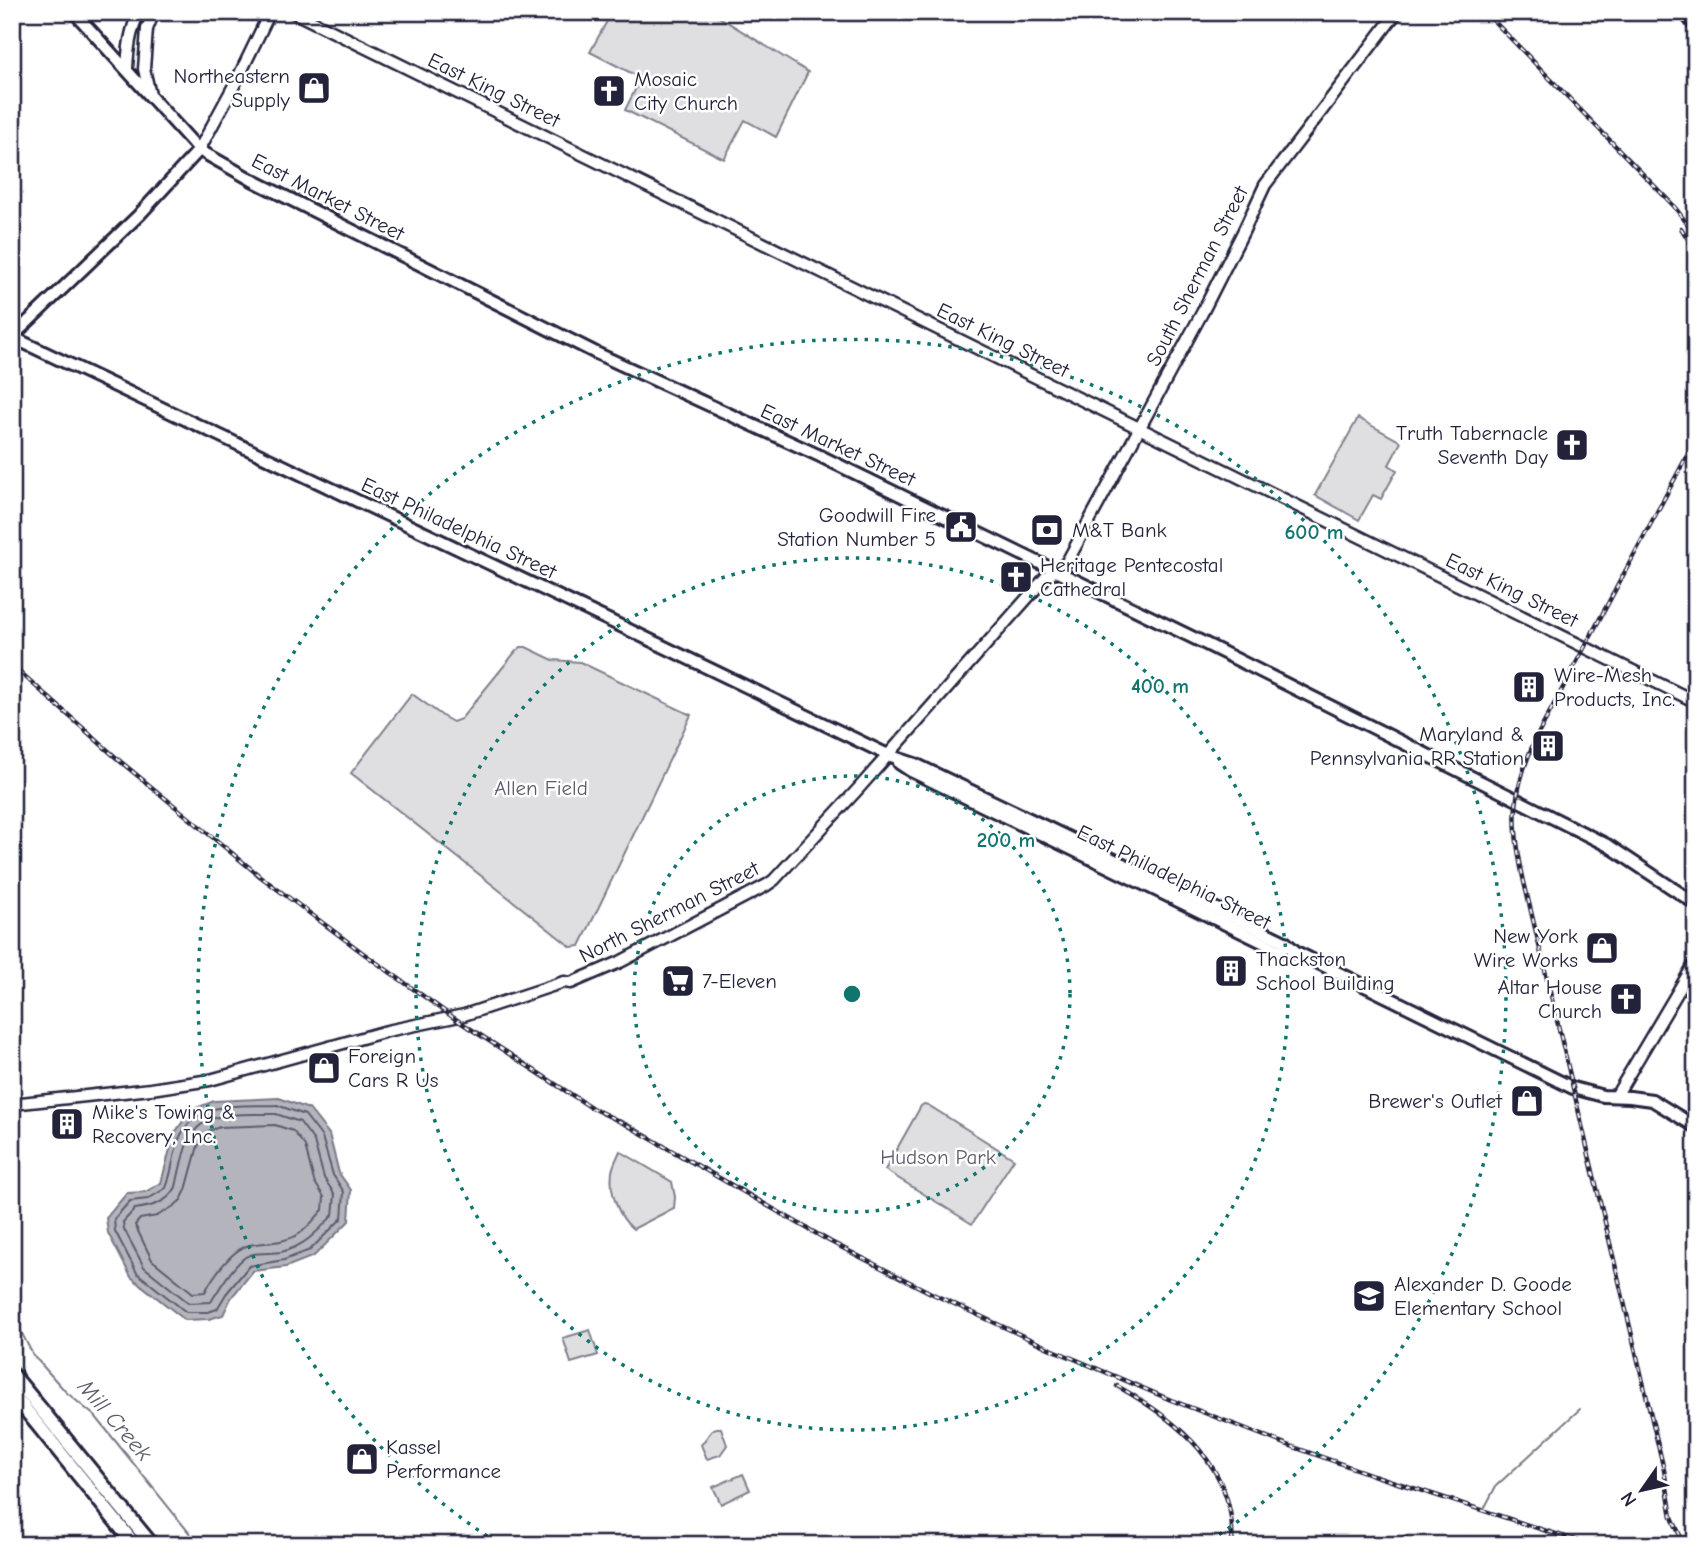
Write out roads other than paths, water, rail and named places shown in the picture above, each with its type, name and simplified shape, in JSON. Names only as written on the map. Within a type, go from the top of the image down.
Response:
[{"type":"highway","points":[[12,1374],[152,1545]]},
{"type":"highway","points":[[12,1393],[135,1545]]},
{"type":"main road","name":"East Market Street","points":[[74,12],[199,150],[252,180],[596,353],[820,456],[1204,643],[1609,846],[1696,904]]},
{"type":"main road","points":[[127,69],[129,41],[139,12]]},
{"type":"main road","points":[[150,96],[144,69],[146,29],[154,12]]},
{"type":"main road","points":[[12,337],[190,162],[238,78],[270,12]]},
{"type":"main road","name":"East King Street","points":[[293,12],[1696,702]]},
{"type":"main road","name":"South Sherman Street","points":[[1055,571],[1068,562],[1222,274],[1265,185],[1397,12]]},
{"type":"main road","points":[[1684,12],[1696,27]]},
{"type":"main road","points":[[190,162],[202,160],[252,180]]},
{"type":"main road","name":"East Philadelphia Street","points":[[12,337],[625,628],[888,755],[911,771],[1281,951],[1296,952],[1573,1088],[1603,1096],[1652,1100],[1696,1127]]},
{"type":"main road","name":"North Sherman Street","points":[[12,1104],[209,1080],[387,1031],[454,1018],[564,982],[571,983],[629,957],[767,885],[793,860],[1046,577],[1055,571]]},
{"type":"main road","points":[[1616,1097],[1696,961]]},
{"type":"water","points":[[279,1098],[309,1109],[329,1134],[339,1173],[351,1190],[349,1221],[314,1256],[286,1267],[253,1271],[231,1298],[223,1315],[209,1319],[185,1320],[131,1277],[108,1233],[106,1218],[127,1193],[145,1192],[161,1183],[174,1134],[191,1110],[214,1101]]},
{"type":"waterway","name":"Mill Creek","points":[[12,1314],[33,1355],[66,1392],[96,1417],[199,1545]]},
{"type":"waterway","points":[[1485,1507],[1496,1486],[1580,1409]]},
{"type":"waterway","points":[[1463,1545],[1471,1537]]},
{"type":"railway","points":[[1485,12],[1673,205],[1696,235]]},
{"type":"railway","points":[[1681,228],[1696,258]]},
{"type":"railway","points":[[1684,1545],[1672,1517],[1664,1470],[1524,882],[1515,825],[1518,792],[1536,738],[1696,439]]},
{"type":"railway","points":[[12,665],[121,762],[261,877],[454,1018],[592,1108],[627,1125],[831,1242],[935,1295],[1051,1349],[1171,1400],[1373,1475],[1590,1545]]},
{"type":"railway","points":[[1117,1386],[1161,1414],[1199,1449],[1225,1492],[1231,1517],[1232,1545]]},
{"type":"railway","points":[[1388,1545],[1405,1537]]},
{"type":"place","name":"Northeastern Supply","points":[[314,88]]},
{"type":"place","name":"Mosaic City Church","points":[[609,91]]},
{"type":"place","name":"Truth Tabernacle Seventh Day","points":[[1572,445]]},
{"type":"place","name":"Goodwill Fire Station Number 5","points":[[961,527]]},
{"type":"place","name":"M&T Bank","points":[[1047,530]]},
{"type":"place","name":"Heritage Pentecostal Cathedral","points":[[1016,577]]},
{"type":"place","name":"Wire-Mesh Products, Inc.","points":[[1529,687]]},
{"type":"place","name":"Maryland & Pennsylvania RR Station","points":[[1548,746]]},
{"type":"place","name":"New York Wire Works","points":[[1602,948]]},
{"type":"place","name":"Thackston School Building","points":[[1231,971]]},
{"type":"place","name":"7-Eleven","points":[[678,981]]},
{"type":"place","name":"Altar House Church","points":[[1626,999]]},
{"type":"place","name":"Foreign Cars R Us","points":[[324,1068]]},
{"type":"place","name":"Brewer's Outlet","points":[[1527,1101]]},
{"type":"place","name":"Mike's Towing & Recovery, Inc.","points":[[67,1124]]},
{"type":"place","name":"Alexander D. Goode Elementary School","points":[[1369,1296]]},
{"type":"place","name":"Kassel Performance","points":[[362,1459]]},
{"type":"park label","name":"Allen Field","points":[[541,788]]},
{"type":"park label","name":"Hudson Park","points":[[938,1157]]}]
